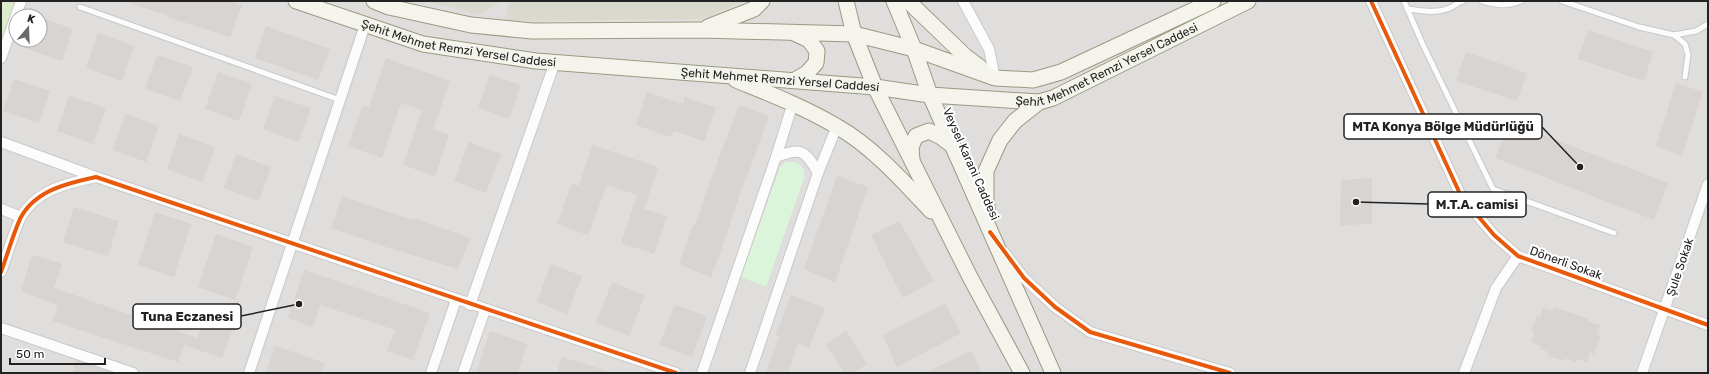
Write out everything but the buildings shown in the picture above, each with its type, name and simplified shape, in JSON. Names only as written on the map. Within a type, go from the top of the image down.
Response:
[{"type":"main road","name":"Şehit Mehmet Remzi Yersel Caddesi","points":[[296,1],[423,44],[555,62],[876,87],[930,96],[1039,102],[1053,98],[1248,1]]},
{"type":"main road","name":"Şehit Mehmet Remzi Yersel Caddesi","points":[[374,1],[389,6],[471,25],[532,31],[701,30],[854,34],[914,50],[995,78],[1033,80],[1061,72],[1213,1]]},
{"type":"main road","points":[[701,30],[754,9],[762,1]]},
{"type":"main road","points":[[846,1],[854,34],[876,87],[971,279],[1022,373]]},
{"type":"main road","name":"Veysel Karani Caddesi","points":[[894,1],[914,50],[930,96],[954,147],[1053,373]]},
{"type":"main road","points":[[908,1],[965,56],[995,78]]},
{"type":"main road","points":[[793,32],[809,40],[816,50],[816,62],[807,73],[795,80]]},
{"type":"main road","points":[[726,76],[793,103],[837,126],[882,159],[942,222]]},
{"type":"main road","points":[[990,232],[986,199],[986,171],[1000,140],[1015,121],[1039,102]]},
{"type":"main road","points":[[912,161],[911,147],[916,136],[929,131],[941,137],[954,147]]},
{"type":"street","points":[[1,58],[21,1]]},
{"type":"street","points":[[963,1],[989,49],[995,78]]},
{"type":"street","name":"Dönerli Sokak","points":[[1371,1],[1461,196],[1494,236],[1518,256],[1708,325]]},
{"type":"street","points":[[249,373],[365,25]]},
{"type":"street","points":[[470,305],[555,62]]},
{"type":"street","points":[[702,373],[793,103]]},
{"type":"street","points":[[750,373],[818,173],[837,126]]},
{"type":"street","points":[[1,142],[96,177],[291,244],[676,373]]},
{"type":"street","points":[[776,157],[791,151],[801,152],[810,158],[818,173]]},
{"type":"street","points":[[1,272],[22,216],[36,198],[64,184],[96,177]]},
{"type":"street","name":"Şule Sokak","points":[[1642,373],[1708,184]]},
{"type":"street","points":[[1,209],[22,216]]},
{"type":"street","points":[[990,232],[1024,278],[1055,307],[1090,332],[1210,370],[1230,373]]},
{"type":"street","points":[[1464,373],[1496,288],[1518,256]]},
{"type":"street","points":[[431,373],[456,300]]},
{"type":"street","points":[[463,373],[485,310]]},
{"type":"street","points":[[1,328],[133,373]]},
{"type":"lane","points":[[1404,1],[1423,45],[1493,189],[1614,233]]},
{"type":"lane","points":[[1407,9],[1435,13],[1463,1]]},
{"type":"lane","points":[[1482,1],[1495,5],[1510,5],[1521,1]]},
{"type":"lane","points":[[1562,1],[1639,27],[1674,35],[1696,30],[1708,24]]},
{"type":"lane","points":[[80,7],[340,100]]},
{"type":"lane","points":[[1674,35],[1685,44],[1688,55],[1685,77]]},
{"type":"shaded area","points":[[1,1],[1708,1],[1708,373],[1,373]]},
{"type":"shaded area","points":[[426,1],[502,1],[480,15]]},
{"type":"shaded area","points":[[510,1],[745,1],[701,19],[504,21]]},
{"type":"green space","points":[[1,1],[15,1],[13,8],[8,8],[8,22],[1,42]]},
{"type":"green space","points":[[786,162],[794,162],[801,165],[804,171],[804,178],[766,287],[741,277],[780,167]]},
{"type":"cycle path","points":[[1371,1],[1461,196],[1494,235],[1518,256],[1708,325]]},
{"type":"cycle path","points":[[1,272],[18,223],[27,208],[35,200],[54,189],[96,177],[676,373]]},
{"type":"cycle path","points":[[990,232],[1024,278],[1055,307],[1090,332],[1230,373]]},
{"type":"place","name":"MTA Konya Bölge Müdürlüğü","points":[[1580,167]]},
{"type":"place","name":"M.T.A. camisi","points":[[1356,202]]},
{"type":"place","name":"Tuna Eczanesi","points":[[299,304]]}]
